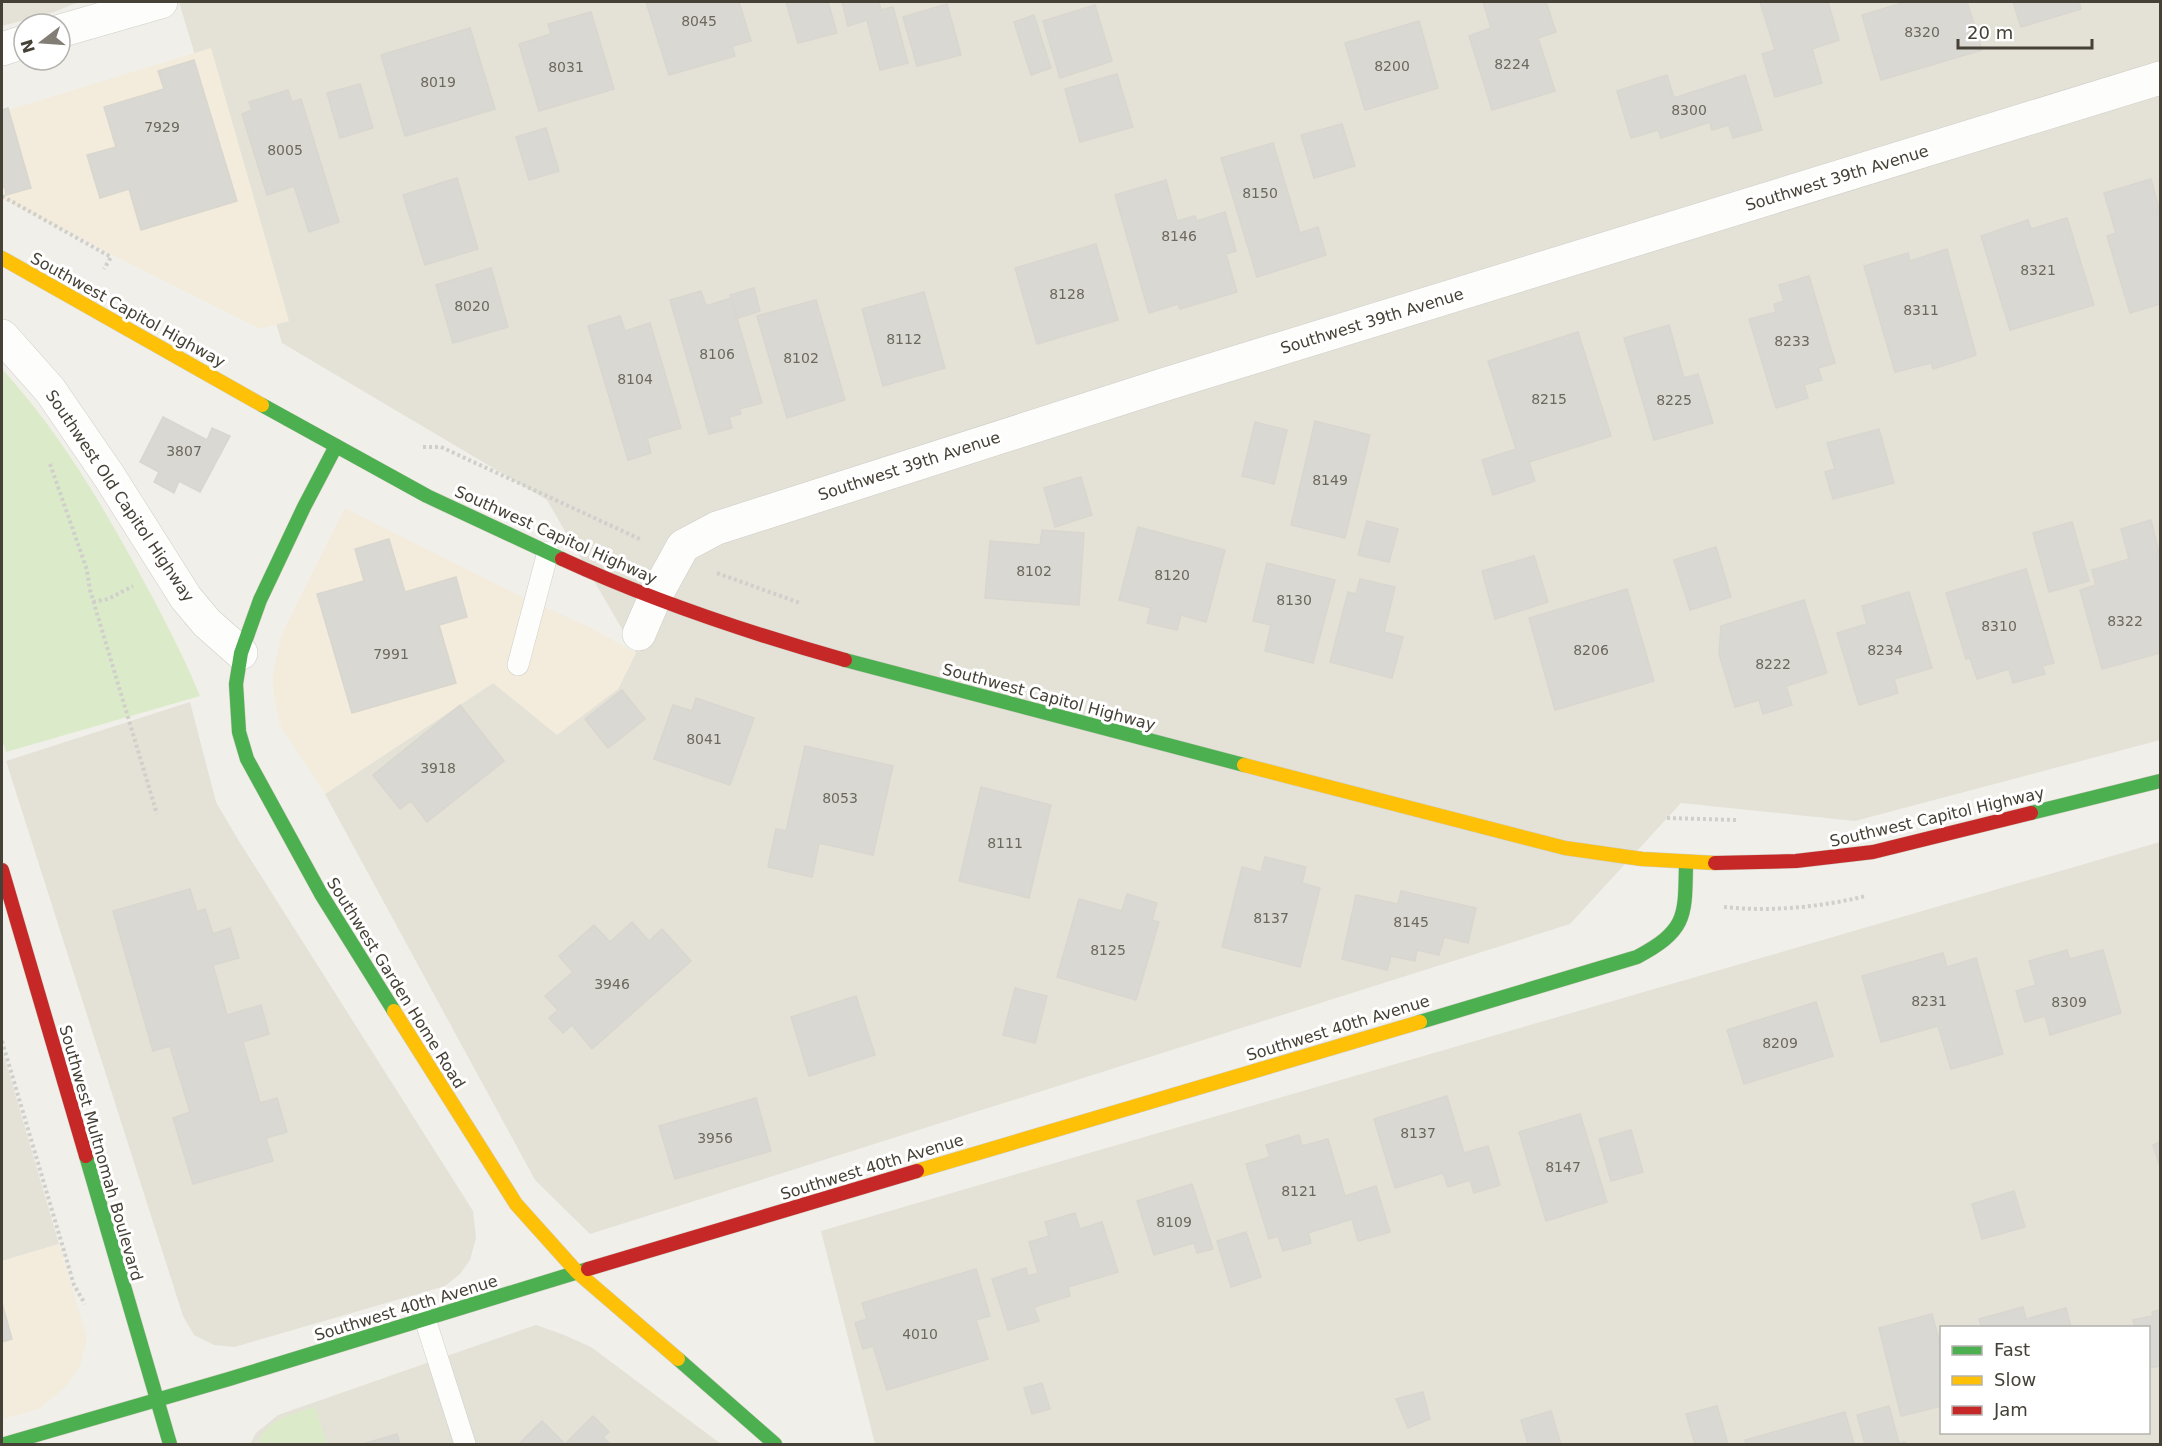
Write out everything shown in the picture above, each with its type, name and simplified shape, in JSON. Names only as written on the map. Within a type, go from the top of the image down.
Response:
[{"type":"street","points":[[72,28],[161,2]]},
{"type":"street","name":"Southwest 39th Avenue","points":[[639,634],[655,597],[683,546],[717,528],[1166,384],[2160,78]]},
{"type":"street","name":"Southwest Capitol Highway","points":[[2,258],[427,496],[608,579],[655,597],[778,641],[883,671],[1565,848],[1612,857],[1686,864],[1793,862],[1873,852],[2160,781]]},
{"type":"street","name":"Southwest Old Capitol Highway","points":[[2,336],[54,395],[109,476],[186,598],[207,623],[241,653]]},
{"type":"street","name":"Southwest Garden Home Road","points":[[336,446],[260,600],[241,653],[236,684],[239,732],[247,759],[282,826],[357,952],[516,1204],[577,1272],[775,1444]]},
{"type":"street","name":"Southwest 40th Avenue","points":[[5,1444],[158,1401],[577,1272],[1637,957],[1666,941],[1680,923],[1685,912],[1686,864]]},
{"type":"street","name":"Southwest Multnomah Boulevard","points":[[2,870],[170,1444]]},
{"type":"lane","points":[[518,665],[548,552]]},
{"type":"lane","points":[[425,1319],[465,1444]]},
{"type":"path","points":[[2,196],[111,257],[104,269]]},
{"type":"path","name":"Southwest Capitol Highway","points":[[441,447],[647,542]]},
{"type":"path","points":[[49,462],[87,570],[90,590],[157,814]]},
{"type":"path","points":[[707,569],[807,605]]},
{"type":"path","points":[[1656,817],[1728,819]]},
{"type":"path","points":[[2,1041],[74,1285]]},
{"type":"shaded area","points":[[2,2],[79,2],[54,12],[12,12],[12,23],[2,26]]},
{"type":"shaded area","points":[[179,2],[2160,2],[2160,740],[1855,821],[1681,803],[1570,924],[590,1234],[535,1180],[325,794],[493,683],[618,689],[636,653],[547,500],[282,343]]},
{"type":"shaded area","points":[[211,48],[289,321],[260,329],[2,199],[2,112]]},
{"type":"shaded area","points":[[345,508],[522,597],[591,628],[636,653],[618,689],[557,735],[493,683],[325,794],[280,725],[273,690],[273,673],[281,636]]},
{"type":"shaded area","points":[[190,702],[216,802],[473,1211],[476,1238],[470,1260],[460,1274],[445,1286],[234,1347],[214,1345],[194,1335],[183,1316],[6,761]]},
{"type":"shaded area","points":[[2160,842],[2160,1444],[875,1444],[821,1231]]},
{"type":"shaded area","points":[[2,1049],[59,1244],[2,1261]]},
{"type":"shaded area","points":[[59,1244],[87,1338],[80,1366],[66,1386],[39,1409],[2,1419],[2,1261]]},
{"type":"shaded area","points":[[536,1325],[591,1347],[721,1444],[250,1444],[256,1433],[278,1415]]},
{"type":"green space","points":[[2,369],[58,439],[121,539],[161,614],[200,696],[6,752],[2,739]]},
{"type":"green space","points":[[315,1407],[327,1444],[258,1444],[273,1423]]},
{"type":"building","points":[[646,2],[739,2],[751,41],[732,46],[735,56],[669,75]]},
{"type":"building","points":[[786,2],[828,2],[837,33],[798,43]]},
{"type":"building","points":[[842,2],[879,2],[881,10],[893,7],[908,63],[880,70],[867,20],[848,26]]},
{"type":"building","points":[[1483,2],[1546,2],[1556,32],[1538,38],[1555,91],[1492,110],[1469,36],[1491,28]]},
{"type":"building","points":[[1760,2],[1828,2],[1839,40],[1812,49],[1822,83],[1775,97],[1762,54],[1775,50]]},
{"type":"building","points":[[1906,2],[1967,2],[1982,50],[1881,80],[1862,15]]},
{"type":"building","points":[[2013,2],[2079,2],[2081,9],[2021,27]]},
{"type":"building","points":[[947,4],[961,55],[917,66],[903,17]]},
{"type":"building","points":[[1095,5],[1112,61],[1060,78],[1043,21]]},
{"type":"building","points":[[591,12],[614,89],[539,111],[519,44],[551,34],[548,24]]},
{"type":"building","points":[[1034,15],[1051,68],[1031,75],[1014,22]]},
{"type":"building","points":[[1419,21],[1438,88],[1365,110],[1345,43]]},
{"type":"building","points":[[470,28],[495,109],[405,136],[381,55]]},
{"type":"building","points":[[194,60],[237,201],[141,230],[129,189],[100,198],[87,155],[116,147],[104,107],[164,89],[158,71]]},
{"type":"building","points":[[1117,74],[1133,127],[1080,142],[1065,89]]},
{"type":"building","points":[[1667,75],[1674,98],[1745,75],[1762,130],[1733,138],[1729,125],[1712,130],[1710,122],[1661,138],[1658,130],[1631,138],[1617,91]]},
{"type":"building","points":[[360,84],[373,128],[340,138],[327,93]]},
{"type":"building","points":[[288,90],[292,102],[301,99],[339,222],[309,232],[294,186],[267,195],[242,114],[252,110],[249,102]]},
{"type":"building","points":[[8,108],[31,188],[6,195],[5,188],[2,186],[2,110]]},
{"type":"building","points":[[1342,124],[1355,166],[1314,178],[1301,135]]},
{"type":"building","points":[[546,128],[559,171],[529,180],[516,137]]},
{"type":"building","points":[[1273,143],[1300,233],[1318,227],[1326,255],[1257,277],[1221,158]]},
{"type":"building","points":[[457,178],[478,249],[425,265],[403,195]]},
{"type":"building","points":[[2151,179],[2160,212],[2160,304],[2130,313],[2107,236],[2116,233],[2104,193]]},
{"type":"building","points":[[1166,180],[1177,221],[1195,216],[1197,221],[1225,212],[1236,251],[1226,254],[1237,292],[1180,309],[1178,304],[1149,313],[1115,195]]},
{"type":"building","points":[[2067,218],[2094,305],[2010,330],[1981,236],[2028,220],[2031,229]]},
{"type":"building","points":[[1096,244],[1118,320],[1037,344],[1015,268]]},
{"type":"building","points":[[1947,249],[1976,355],[1933,369],[1931,363],[1895,372],[1864,266],[1908,253],[1910,261]]},
{"type":"building","points":[[491,268],[508,327],[453,343],[436,285]]},
{"type":"building","points":[[1809,276],[1835,363],[1818,368],[1822,380],[1804,385],[1808,398],[1776,408],[1749,319],[1776,312],[1774,304],[1784,301],[1779,285]]},
{"type":"building","points":[[754,288],[760,311],[738,318],[730,295]]},
{"type":"building","points":[[701,291],[706,306],[731,298],[762,403],[739,409],[741,414],[729,417],[732,428],[709,434],[670,300]]},
{"type":"building","points":[[924,292],[945,368],[883,386],[862,309]]},
{"type":"building","points":[[816,300],[845,400],[787,418],[757,316]]},
{"type":"building","points":[[620,316],[625,331],[650,323],[681,428],[647,438],[651,453],[628,460],[588,326]]},
{"type":"building","points":[[1669,325],[1684,378],[1698,374],[1713,423],[1654,440],[1624,338]]},
{"type":"building","points":[[1578,332],[1611,436],[1529,462],[1535,481],[1493,495],[1482,460],[1516,449],[1488,361]]},
{"type":"building","points":[[163,417],[207,440],[212,428],[230,436],[200,492],[179,481],[174,493],[154,482],[159,472],[140,462]]},
{"type":"building","points":[[1315,421],[1370,435],[1345,538],[1291,525]]},
{"type":"building","points":[[1255,422],[1287,430],[1274,484],[1242,476]]},
{"type":"building","points":[[1879,429],[1894,483],[1833,499],[1825,472],[1835,469],[1827,443]]},
{"type":"building","points":[[1081,477],[1092,515],[1055,527],[1044,488]]},
{"type":"building","points":[[2151,520],[2160,556],[2160,653],[2102,669],[2080,590],[2096,585],[2092,570],[2129,559],[2121,529]]},
{"type":"building","points":[[1367,521],[1398,529],[1389,562],[1358,555]]},
{"type":"building","points":[[2072,522],[2089,581],[2049,592],[2033,533]]},
{"type":"building","points":[[1138,527],[1225,550],[1206,622],[1181,615],[1177,630],[1147,623],[1151,608],[1119,600]]},
{"type":"building","points":[[1042,530],[1084,533],[1079,605],[985,598],[990,541],[1040,545]]},
{"type":"building","points":[[389,539],[405,592],[456,577],[467,617],[439,625],[456,683],[352,713],[317,594],[364,581],[355,549]]},
{"type":"building","points":[[1716,547],[1731,597],[1690,610],[1674,560]]},
{"type":"building","points":[[1534,556],[1548,602],[1495,619],[1482,571]]},
{"type":"building","points":[[1267,563],[1335,580],[1313,663],[1265,651],[1271,625],[1253,621]]},
{"type":"building","points":[[2026,569],[2054,663],[2042,666],[2045,674],[2013,683],[2009,669],[1977,679],[1970,658],[1966,659],[1946,593]]},
{"type":"building","points":[[1360,579],[1395,587],[1384,632],[1403,637],[1392,678],[1330,662],[1348,592],[1356,594]]},
{"type":"building","points":[[1627,589],[1654,681],[1555,710],[1529,618]]},
{"type":"building","points":[[1909,592],[1932,668],[1894,679],[1898,693],[1859,705],[1837,633],[1867,624],[1862,606]]},
{"type":"building","points":[[1804,600],[1827,673],[1786,686],[1792,705],[1763,714],[1759,700],[1735,707],[1719,654],[1721,626]]},
{"type":"building","points":[[622,690],[645,719],[608,748],[585,719]]},
{"type":"building","points":[[696,698],[754,718],[730,785],[654,759],[673,705],[692,711]]},
{"type":"building","points":[[460,705],[504,761],[427,822],[411,801],[400,809],[373,775]]},
{"type":"building","points":[[805,746],[893,766],[873,855],[819,843],[812,877],[768,867],[776,829],[786,831]]},
{"type":"building","points":[[981,787],[1051,805],[1029,898],[959,881]]},
{"type":"building","points":[[1265,857],[1306,867],[1302,883],[1320,888],[1300,967],[1222,947],[1242,867],[1261,872]]},
{"type":"building","points":[[190,889],[197,912],[205,909],[213,934],[230,928],[239,958],[213,965],[227,1015],[261,1005],[269,1034],[243,1042],[260,1103],[277,1098],[287,1132],[266,1138],[273,1161],[193,1184],[173,1118],[190,1112],[170,1046],[153,1051],[113,911]]},
{"type":"building","points":[[1401,891],[1476,908],[1468,943],[1444,937],[1439,955],[1417,950],[1415,961],[1391,956],[1387,970],[1342,959],[1356,895],[1398,904]]},
{"type":"building","points":[[1127,894],[1157,903],[1152,920],[1159,922],[1136,1000],[1057,977],[1079,899],[1122,911]]},
{"type":"building","points":[[632,922],[649,941],[662,929],[691,961],[592,1049],[572,1025],[563,1033],[549,1018],[558,1010],[545,996],[573,972],[559,956],[594,925],[610,942]]},
{"type":"building","points":[[2067,950],[2070,959],[2103,950],[2121,1013],[2050,1035],[2045,1016],[2025,1022],[2016,991],[2036,985],[2029,961]]},
{"type":"building","points":[[1943,953],[1947,967],[1976,958],[2003,1054],[1951,1069],[1938,1026],[1881,1042],[1862,976]]},
{"type":"building","points":[[1015,988],[1047,996],[1035,1043],[1003,1035]]},
{"type":"building","points":[[856,996],[875,1055],[809,1076],[791,1017]]},
{"type":"building","points":[[1816,1002],[1833,1056],[1744,1084],[1727,1030]]},
{"type":"building","points":[[1447,1096],[1464,1153],[1488,1146],[1500,1185],[1474,1193],[1470,1180],[1448,1187],[1443,1173],[1395,1188],[1374,1119]]},
{"type":"building","points":[[756,1098],[771,1151],[675,1179],[659,1126]]},
{"type":"building","points":[[1580,1114],[1607,1202],[1546,1221],[1519,1132]]},
{"type":"building","points":[[1631,1130],[1643,1172],[1611,1181],[1599,1139]]},
{"type":"building","points":[[1299,1135],[1302,1146],[1328,1139],[1345,1196],[1376,1186],[1390,1232],[1358,1241],[1352,1219],[1308,1233],[1311,1243],[1283,1251],[1278,1236],[1269,1239],[1246,1164],[1270,1157],[1266,1145]]},
{"type":"building","points":[[2160,1142],[2160,1167],[2153,1145]]},
{"type":"building","points":[[1192,1184],[1213,1249],[1197,1253],[1194,1243],[1154,1255],[1137,1201]]},
{"type":"building","points":[[2014,1191],[2025,1227],[1982,1239],[1972,1204]]},
{"type":"building","points":[[1075,1213],[1080,1229],[1102,1222],[1118,1272],[1068,1287],[1070,1296],[1034,1307],[1039,1321],[1008,1330],[992,1279],[1026,1268],[1028,1276],[1038,1273],[1029,1242],[1049,1236],[1045,1222]]},
{"type":"building","points":[[1246,1232],[1261,1277],[1231,1287],[1217,1241]]},
{"type":"building","points":[[976,1269],[990,1316],[976,1320],[988,1359],[887,1390],[873,1346],[863,1349],[855,1323],[867,1319],[862,1303]]},
{"type":"building","points":[[2,1303],[12,1339],[2,1342]]},
{"type":"building","points":[[2023,1307],[2026,1319],[2066,1308],[2070,1326],[1981,1326],[1979,1319]]},
{"type":"building","points":[[2160,1310],[2160,1366],[2150,1368],[2150,1326],[2134,1326],[2133,1320],[2153,1316],[2152,1312]]},
{"type":"building","points":[[1932,1314],[1940,1344],[1940,1406],[1901,1416],[1879,1328]]},
{"type":"building","points":[[1042,1383],[1050,1409],[1032,1414],[1024,1388]]},
{"type":"building","points":[[1423,1392],[1430,1419],[1408,1428],[1396,1399]]},
{"type":"building","points":[[1717,1406],[1728,1444],[1695,1444],[1686,1414]]},
{"type":"building","points":[[1889,1406],[1899,1443],[1905,1442],[1905,1444],[1865,1444],[1857,1415]]},
{"type":"building","points":[[1551,1411],[1561,1444],[1528,1444],[1521,1420]]},
{"type":"building","points":[[1845,1412],[1854,1444],[1746,1444],[1745,1440]]},
{"type":"building","points":[[593,1416],[609,1432],[603,1437],[610,1444],[565,1444]]},
{"type":"building","points":[[542,1421],[565,1444],[519,1444]]},
{"type":"building","points":[[397,1434],[400,1444],[363,1444]]},
{"type":"traffic: fast","points":[[262,405],[427,496],[562,559]]},
{"type":"traffic: fast","points":[[336,446],[260,600],[241,653],[236,684],[239,732],[247,759],[321,894],[394,1011]]},
{"type":"traffic: fast","points":[[845,660],[1244,765]]},
{"type":"traffic: fast","points":[[2031,813],[2160,781]]},
{"type":"traffic: fast","points":[[1420,1022],[1637,957],[1666,939],[1680,920],[1685,897],[1686,864]]},
{"type":"traffic: fast","points":[[86,1156],[170,1444]]},
{"type":"traffic: fast","points":[[5,1444],[229,1379],[588,1269]]},
{"type":"traffic: fast","points":[[678,1359],[775,1444]]},
{"type":"traffic: slow","points":[[2,258],[262,405]]},
{"type":"traffic: slow","points":[[1244,765],[1565,848],[1642,859],[1715,863]]},
{"type":"traffic: slow","points":[[394,1011],[516,1204],[577,1272],[678,1359]]},
{"type":"traffic: slow","points":[[917,1171],[1420,1022]]},
{"type":"traffic: jam","points":[[562,559],[631,589],[702,615],[845,660]]},
{"type":"traffic: jam","points":[[1715,863],[1796,861],[1873,852],[2031,813]]},
{"type":"traffic: jam","points":[[2,870],[86,1156]]},
{"type":"traffic: jam","points":[[588,1269],[917,1171]]}]
